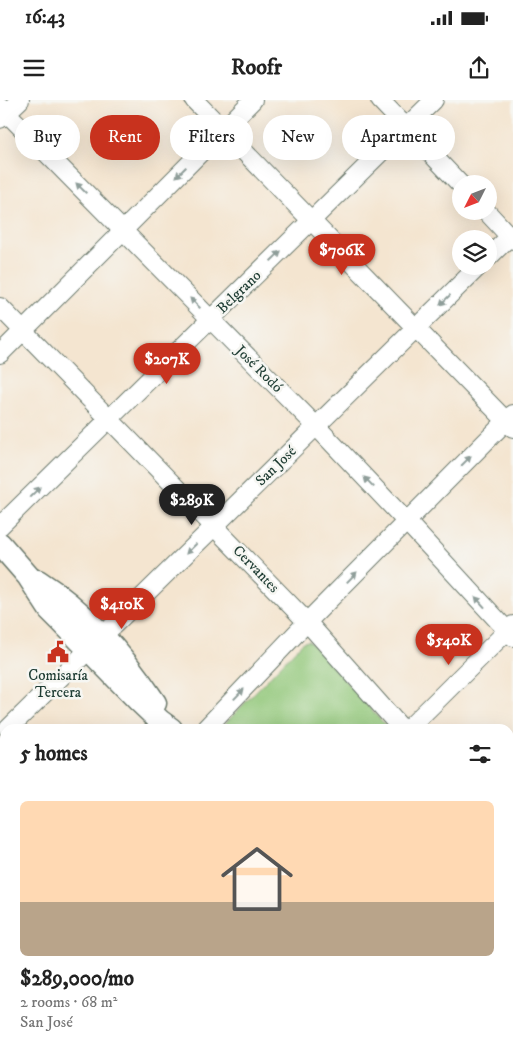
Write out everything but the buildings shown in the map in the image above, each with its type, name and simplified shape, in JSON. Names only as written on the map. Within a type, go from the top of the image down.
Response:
[{"type":"main road","points":[[0,544],[28,576],[50,610],[95,642],[139,701],[164,724]]},
{"type":"street","points":[[2,112],[20,100]]},
{"type":"street","points":[[194,100],[208,115]]},
{"type":"street","points":[[238,115],[253,100]]},
{"type":"street","points":[[380,100],[394,115]]},
{"type":"street","name":"Belgrano","points":[[419,115],[434,100]]},
{"type":"street","name":"José Rodó","points":[[2,112],[123,230],[316,426],[511,631]]},
{"type":"street","points":[[0,354],[193,160]]},
{"type":"street","points":[[210,724],[406,521],[511,421],[416,329],[252,160]]},
{"type":"street","name":"Belgrano","points":[[0,526],[373,160]]},
{"type":"street","points":[[437,160],[452,176]]},
{"type":"street","points":[[495,220],[512,236],[497,250]]},
{"type":"street","name":"San José","points":[[13,724],[470,275]]},
{"type":"street","name":"Cervantes","points":[[0,307],[307,622],[398,724]]},
{"type":"street","points":[[413,724],[511,631]]},
{"type":"green space","points":[[309,641],[384,724],[225,724],[303,642]]},
{"type":"place","name":"Comisaría Tercera","points":[[58,652]]}]
